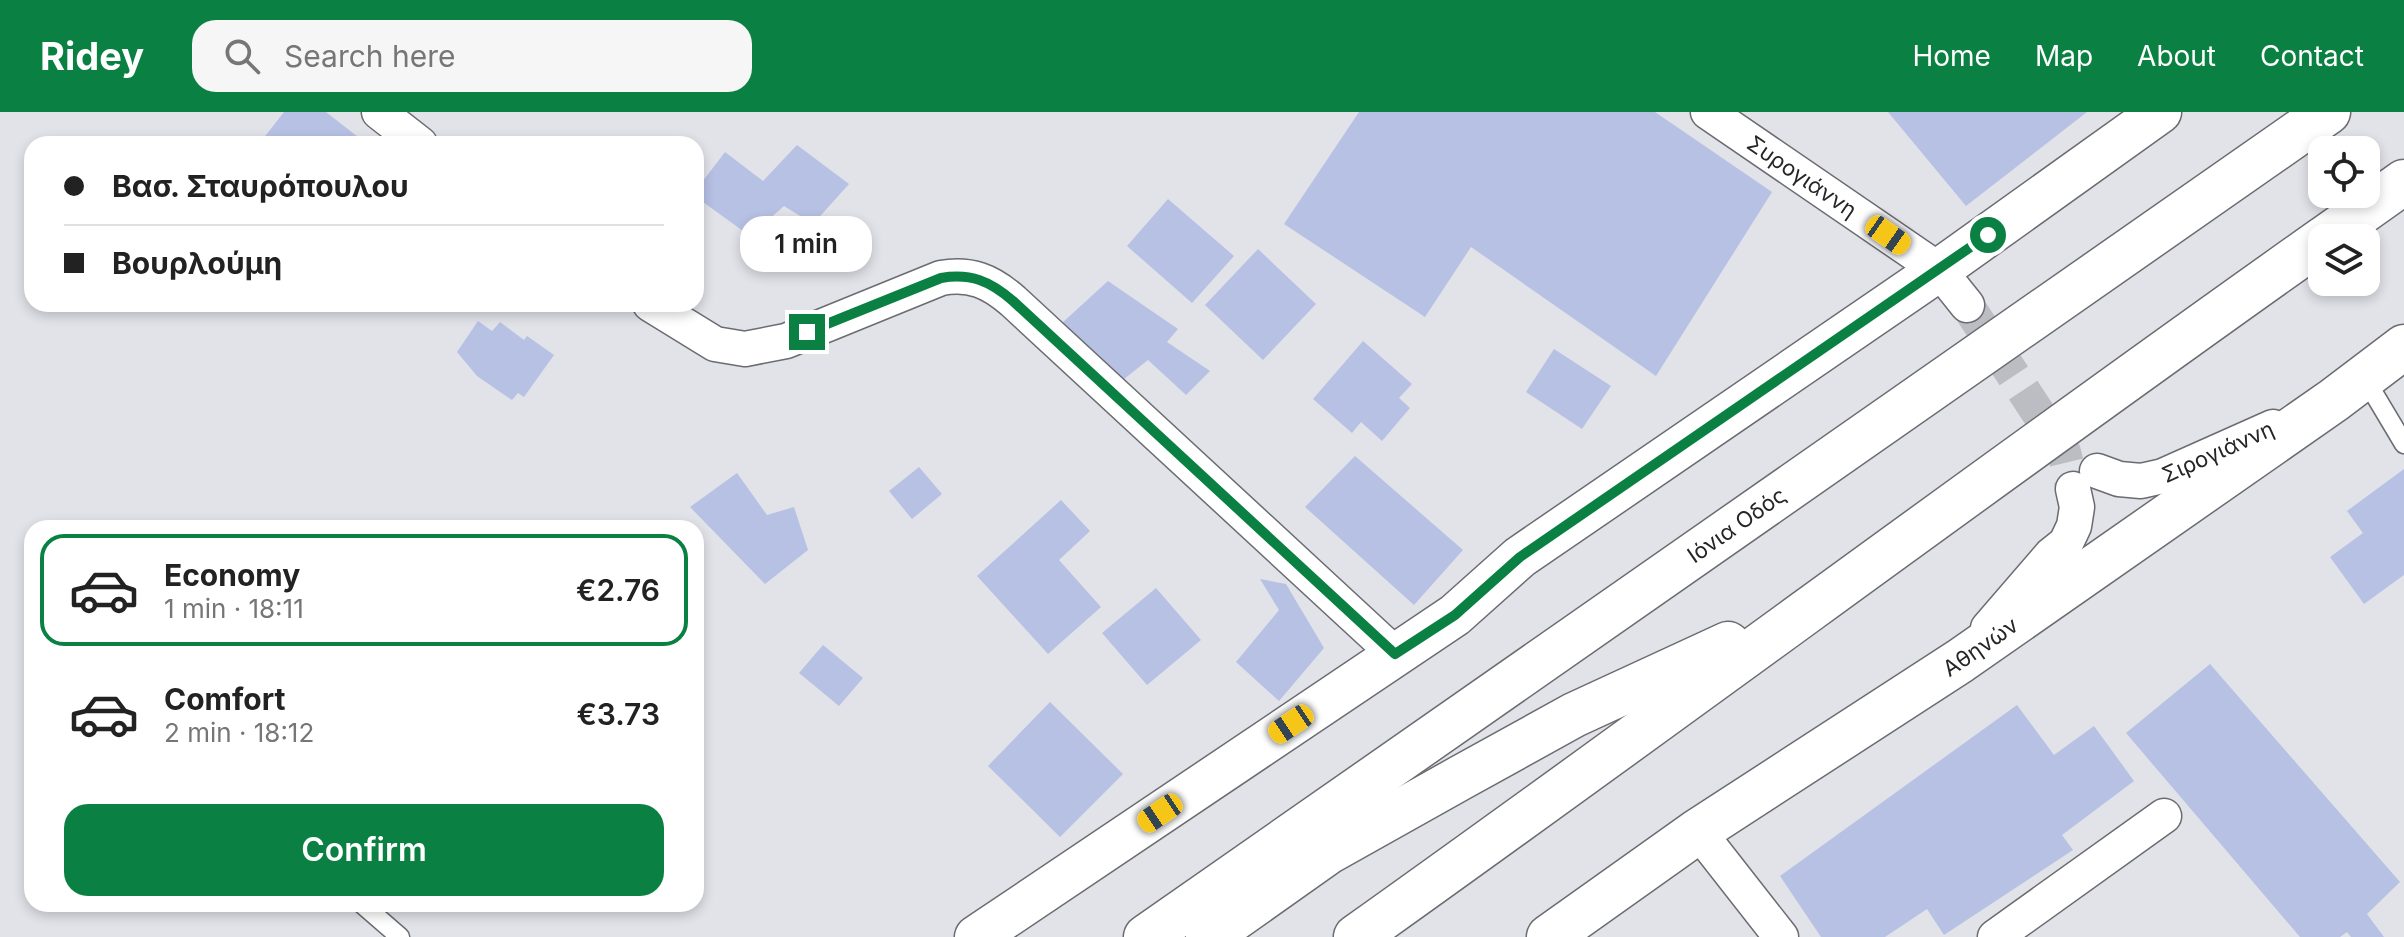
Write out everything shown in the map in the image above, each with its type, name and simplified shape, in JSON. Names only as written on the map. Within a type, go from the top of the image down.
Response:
[{"type":"main road","name":"Ιόνια Οδός","points":[[1146,937],[2328,112]]},
{"type":"main road","points":[[2345,224],[2404,182]]},
{"type":"main road","points":[[1356,937],[2308,250]]},
{"type":"main road","name":"Αθηνών","points":[[1549,937],[1698,831],[1960,661],[2404,347]]},
{"type":"main road","points":[[1208,937],[1328,852],[1574,715],[1814,604]]},
{"type":"street","points":[[379,112],[410,136]]},
{"type":"street","name":"Συρογιάννη","points":[[1708,112],[1939,270],[1967,305]]},
{"type":"street","points":[[976,937],[1455,615],[1520,557],[1939,270],[2160,112]]},
{"type":"street","points":[[663,312],[715,344],[745,349],[786,341],[941,278],[965,275],[982,279],[1013,301],[1395,654]]},
{"type":"street","name":"Σιρογιάννη","points":[[1960,661],[2051,555],[2066,543],[2074,526],[2085,480],[2141,481],[2163,476],[2349,388]]},
{"type":"street","points":[[1995,937],[2164,816]]},
{"type":"street","points":[[1698,831],[1781,937]]},
{"type":"lane","points":[[2349,388],[2404,444]]},
{"type":"lane","points":[[371,912],[400,937]]},
{"type":"building","points":[[284,112],[326,112],[357,136],[265,136]]},
{"type":"building","points":[[1359,112],[1655,112],[1772,192],[1656,376],[1471,247],[1425,317],[1284,224]]},
{"type":"building","points":[[1888,112],[2087,112],[1966,206]]},
{"type":"building","points":[[797,145],[849,184],[813,224],[784,206],[750,236],[704,203],[704,180],[725,152],[763,181]]},
{"type":"building","points":[[1168,199],[1234,256],[1192,303],[1127,246]]},
{"type":"building","points":[[1258,249],[1316,304],[1263,360],[1205,305]]},
{"type":"building","points":[[1108,281],[1178,329],[1167,342],[1210,371],[1186,395],[1148,360],[1124,379],[1062,323]]},
{"type":"building","points":[[478,321],[492,331],[500,322],[524,340],[527,336],[554,355],[524,397],[518,393],[512,400],[477,376],[457,352]]},
{"type":"building","points":[[1363,341],[1412,384],[1399,398],[1410,408],[1382,441],[1361,422],[1352,433],[1313,399]]},
{"type":"building","points":[[1554,349],[1611,386],[1582,429],[1526,392]]},
{"type":"building","points":[[1355,456],[1463,550],[1414,605],[1305,507]]},
{"type":"building","points":[[919,467],[942,494],[912,519],[889,491]]},
{"type":"building","points":[[2404,469],[2404,575],[2364,604],[2330,557],[2363,533],[2347,511]]},
{"type":"building","points":[[737,473],[767,515],[794,507],[808,550],[765,584],[690,507]]},
{"type":"building","points":[[1061,500],[1090,531],[1059,560],[1101,607],[1048,654],[977,576]]},
{"type":"building","points":[[1260,579],[1286,584],[1324,648],[1279,701],[1236,662],[1279,610]]},
{"type":"building","points":[[1156,588],[1201,640],[1147,685],[1102,633]]},
{"type":"building","points":[[823,645],[863,678],[839,706],[799,673]]},
{"type":"building","points":[[2210,664],[2400,882],[2367,914],[2384,937],[2351,937],[2347,932],[2340,937],[2300,937],[2126,733]]},
{"type":"building","points":[[1050,702],[1123,774],[1060,837],[988,766]]},
{"type":"building","points":[[2017,705],[2054,755],[2094,726],[2134,781],[2062,835],[2073,850],[1944,935],[1927,909],[1885,937],[1821,937],[1780,876]]},
{"type":"tunnel","points":[[1967,305],[2064,452],[2073,489]]},
{"type":"route","points":[[807,332],[941,278],[965,275],[982,279],[1000,289],[1395,654],[1455,615],[1520,557],[1988,235]]}]
